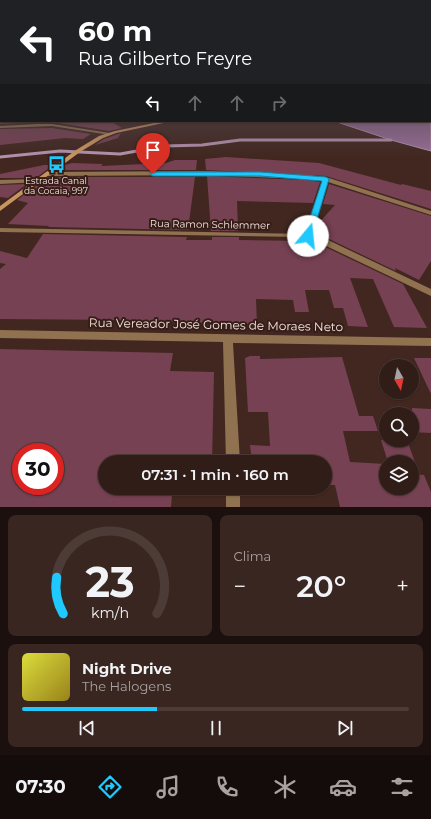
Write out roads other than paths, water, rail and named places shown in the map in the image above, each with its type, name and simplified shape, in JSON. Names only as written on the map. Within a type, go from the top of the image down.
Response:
[{"type":"main road","points":[[0,209],[92,142],[110,134],[167,122]]},
{"type":"street","points":[[0,127],[37,124],[110,134]]},
{"type":"street","points":[[47,174],[260,174],[326,179],[431,213]]},
{"type":"street","points":[[308,236],[326,179]]},
{"type":"street","points":[[0,182],[37,181]]},
{"type":"street","name":"Rua Ramon Schlemmer","points":[[0,230],[292,234],[308,236],[325,242],[431,293]]},
{"type":"street","name":"Rua Vereador José Gomes de Moraes Neto","points":[[0,334],[431,342]]},
{"type":"street","points":[[228,338],[233,455]]},
{"type":"street","points":[[233,495],[233,507]]},
{"type":"waterway","points":[[0,157],[60,151],[120,154],[165,146],[202,145],[240,140],[391,140]]},
{"type":"place","name":"Estrada Canal da Cocaia, 997","points":[[56,164]]}]
